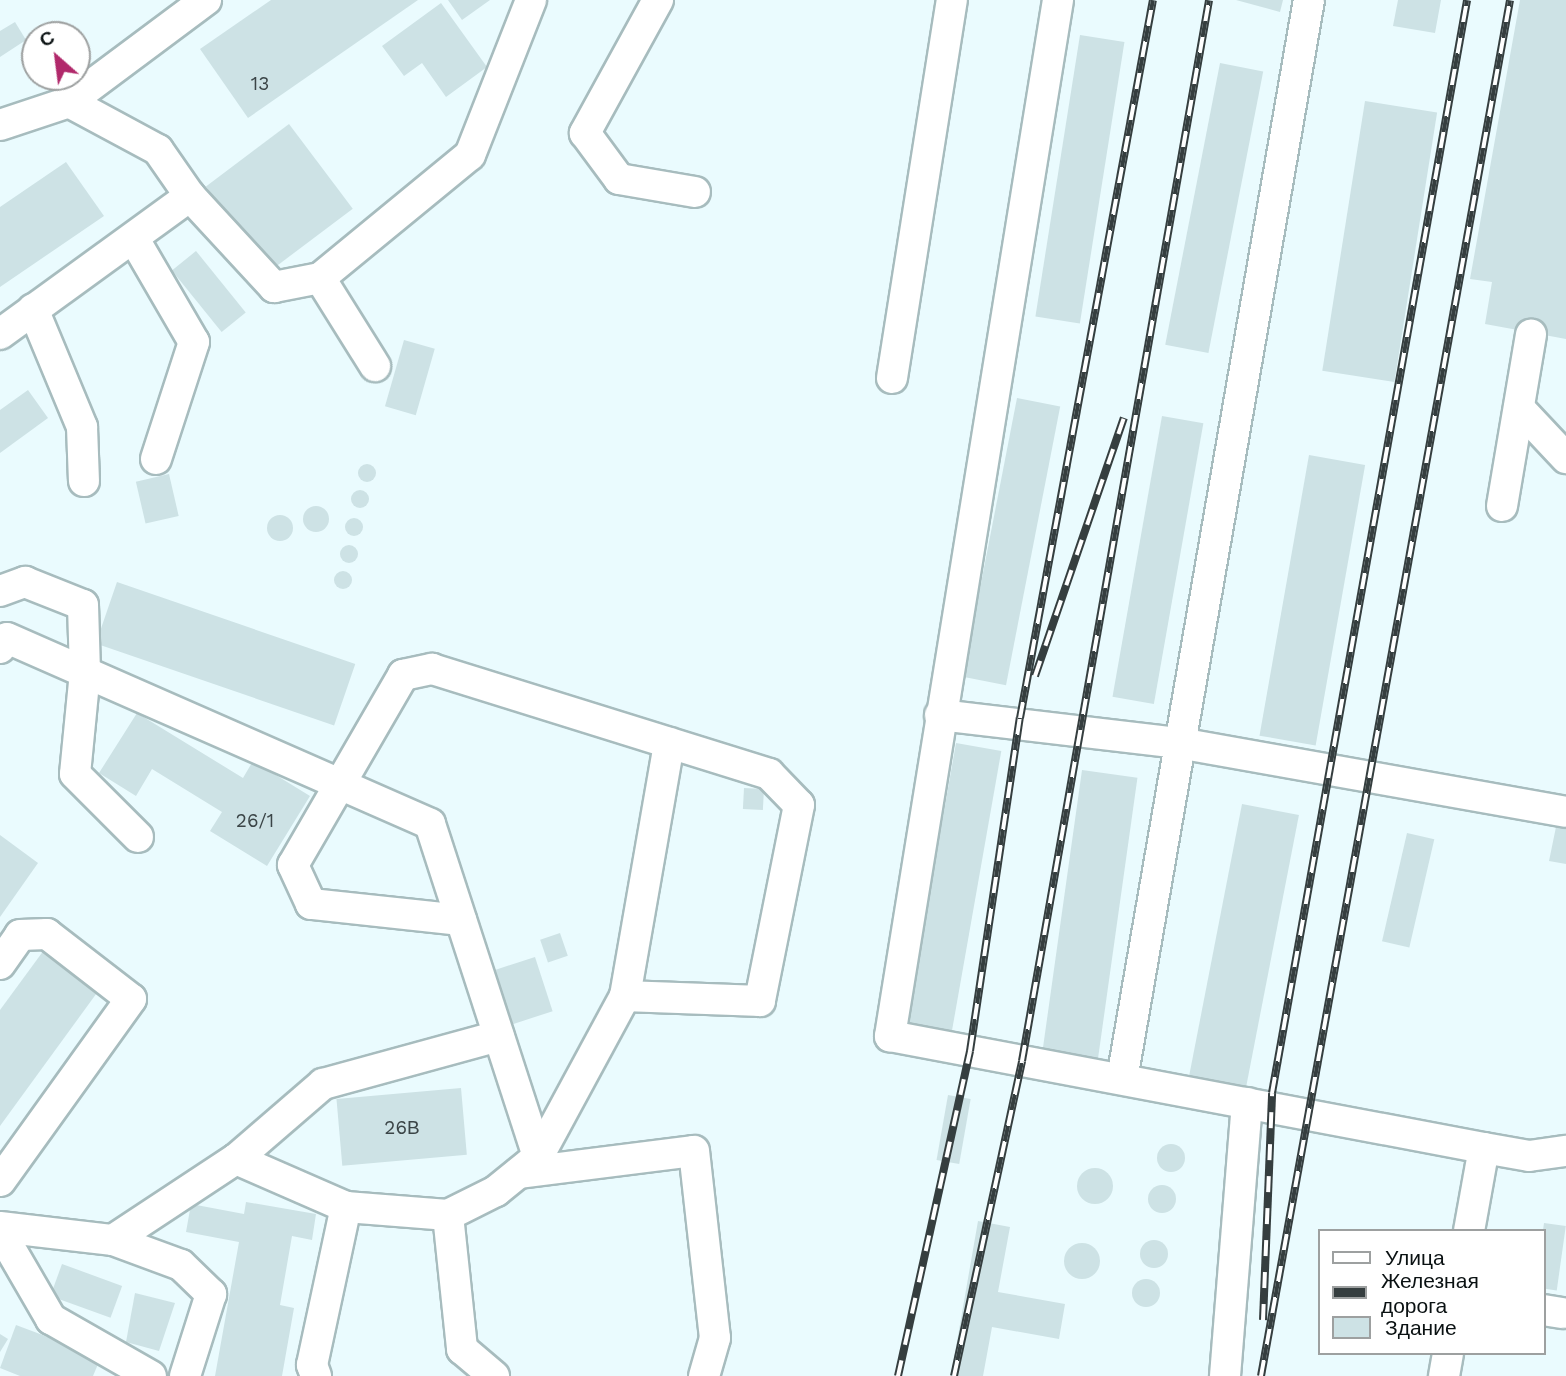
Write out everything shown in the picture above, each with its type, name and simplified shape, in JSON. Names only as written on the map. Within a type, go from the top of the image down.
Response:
[{"type":"lane","points":[[0,125],[69,102],[206,0]]},
{"type":"lane","points":[[69,102],[158,150],[190,196],[274,287],[320,278],[470,155],[530,0]]},
{"type":"lane","points":[[658,0],[585,133],[620,179],[695,192]]},
{"type":"lane","points":[[892,377],[952,0]]},
{"type":"lane","points":[[1058,0],[890,1036],[1529,1156],[1566,1151]]},
{"type":"lane","points":[[1122,1079],[1309,0]]},
{"type":"lane","points":[[0,334],[190,196]]},
{"type":"lane","points":[[134,239],[194,342],[156,458]]},
{"type":"lane","points":[[320,278],[375,366]]},
{"type":"lane","points":[[33,309],[82,427],[84,481]]},
{"type":"lane","points":[[1502,506],[1531,334]]},
{"type":"lane","points":[[1519,408],[1566,458]]},
{"type":"lane","points":[[0,591],[25,582],[83,605],[85,672],[75,774],[138,837]]},
{"type":"lane","points":[[2,641],[85,672],[430,824],[499,1036],[528,1165]]},
{"type":"lane","points":[[461,920],[311,904],[293,865],[338,783],[403,675],[432,669],[769,774],[799,804],[760,1001],[625,996]]},
{"type":"lane","points":[[940,715],[1179,743],[1566,812]]},
{"type":"lane","points":[[528,1165],[625,996],[669,743]]},
{"type":"lane","points":[[0,964],[20,935],[47,934],[131,999],[0,1181]]},
{"type":"lane","points":[[113,1240],[236,1159],[323,1084],[499,1036]]},
{"type":"lane","points":[[1225,1376],[1247,1102]]},
{"type":"lane","points":[[1469,1229],[1484,1148]]},
{"type":"lane","points":[[236,1159],[346,1207],[448,1215],[528,1165],[694,1151],[715,1338],[704,1376]]},
{"type":"lane","points":[[316,1376],[312,1364],[346,1207]]},
{"type":"lane","points":[[448,1215],[462,1349],[494,1376]]},
{"type":"lane","points":[[0,1229],[113,1240],[181,1265],[211,1294],[185,1376]]},
{"type":"lane","points":[[0,1229],[51,1319],[151,1376]]},
{"type":"lane","points":[[1444,1376],[1448,1355]]},
{"type":"building","points":[[271,0],[418,0],[248,118],[200,49]]},
{"type":"building","points":[[448,0],[490,0],[462,20]]},
{"type":"building","points":[[1236,0],[1283,0],[1280,12]]},
{"type":"building","points":[[1398,0],[1441,0],[1435,33],[1393,26]]},
{"type":"building","points":[[1520,0],[1566,0],[1566,339],[1485,324],[1492,282],[1470,279]]},
{"type":"building","points":[[441,3],[487,67],[446,97],[422,63],[404,76],[382,46]]},
{"type":"building","points":[[15,22],[21,32],[21,43],[0,57],[0,31]]},
{"type":"building","points":[[1080,35],[1124,42],[1080,324],[1035,316]]},
{"type":"building","points":[[1220,63],[1263,71],[1208,353],[1165,345]]},
{"type":"building","points":[[1365,101],[1437,112],[1394,382],[1322,371]]},
{"type":"building","points":[[289,124],[353,209],[270,271],[206,187]]},
{"type":"building","points":[[66,162],[104,216],[0,287],[0,207]]},
{"type":"building","points":[[196,251],[246,312],[222,332],[172,271]]},
{"type":"building","points":[[404,340],[435,349],[416,415],[385,406]]},
{"type":"building","points":[[28,390],[48,418],[0,453],[0,410]]},
{"type":"building","points":[[1017,398],[1060,406],[1006,685],[963,677]]},
{"type":"building","points":[[1162,416],[1203,423],[1154,704],[1113,697]]},
{"type":"building","points":[[1309,455],[1365,465],[1316,746],[1260,736]]},
{"type":"building","points":[[367,464],[373,467],[376,473],[373,479],[367,482],[361,479],[358,473],[361,467]]},
{"type":"building","points":[[169,474],[179,516],[146,524],[136,482]]},
{"type":"building","points":[[360,490],[366,493],[369,499],[366,505],[360,508],[354,505],[351,499],[354,493]]},
{"type":"building","points":[[316,506],[325,510],[329,519],[325,528],[316,532],[307,528],[303,519],[307,510]]},
{"type":"building","points":[[280,515],[289,519],[293,528],[289,537],[280,541],[271,537],[267,528],[271,519]]},
{"type":"building","points":[[354,518],[360,521],[363,527],[360,533],[354,536],[348,533],[345,527],[348,521]]},
{"type":"building","points":[[349,545],[355,548],[358,554],[355,560],[349,563],[343,560],[340,554],[343,548]]},
{"type":"building","points":[[343,571],[349,574],[352,580],[349,586],[343,589],[337,586],[334,580],[337,574]]},
{"type":"building","points":[[117,582],[355,664],[334,726],[96,643]]},
{"type":"building","points":[[137,713],[243,778],[253,761],[310,796],[267,866],[210,831],[222,812],[152,769],[136,796],[99,773]]},
{"type":"building","points":[[956,743],[1001,751],[951,1036],[906,1028]]},
{"type":"building","points":[[1082,770],[1137,778],[1097,1067],[1041,1059]]},
{"type":"building","points":[[744,788],[764,789],[763,810],[743,809]]},
{"type":"building","points":[[1242,804],[1299,815],[1245,1092],[1188,1081]]},
{"type":"building","points":[[1556,827],[1566,828],[1566,864],[1549,861]]},
{"type":"building","points":[[1407,833],[1434,839],[1409,947],[1382,941]]},
{"type":"building","points":[[0,835],[38,863],[0,917]]},
{"type":"building","points":[[560,933],[568,956],[548,963],[540,940]]},
{"type":"building","points":[[44,950],[99,990],[0,1126],[0,1010]]},
{"type":"building","points":[[535,957],[553,1011],[513,1024],[495,970]]},
{"type":"building","points":[[461,1088],[467,1155],[342,1166],[336,1099]]},
{"type":"building","points":[[948,1095],[971,1099],[959,1164],[937,1160]]},
{"type":"building","points":[[1171,1144],[1181,1148],[1185,1158],[1181,1168],[1171,1172],[1161,1168],[1157,1158],[1161,1148]]},
{"type":"building","points":[[1095,1168],[1108,1173],[1113,1186],[1108,1199],[1095,1204],[1082,1199],[1077,1186],[1082,1173]]},
{"type":"building","points":[[1162,1185],[1172,1189],[1176,1199],[1172,1209],[1162,1213],[1152,1209],[1148,1199],[1152,1189]]},
{"type":"building","points":[[246,1202],[316,1214],[312,1240],[292,1236],[280,1305],[294,1308],[282,1376],[215,1376],[239,1242],[186,1232],[191,1204],[244,1214]]},
{"type":"building","points":[[978,1221],[1010,1227],[998,1292],[1065,1304],[1059,1339],[992,1327],[983,1376],[951,1376]]},
{"type":"building","points":[[1544,1223],[1566,1226],[1557,1290],[1545,1289]]},
{"type":"building","points":[[1154,1240],[1164,1244],[1168,1254],[1164,1264],[1154,1268],[1144,1264],[1140,1254],[1144,1244]]},
{"type":"building","points":[[1082,1243],[1095,1248],[1100,1261],[1095,1274],[1082,1279],[1069,1274],[1064,1261],[1069,1248]]},
{"type":"building","points":[[62,1264],[122,1286],[111,1318],[50,1296]]},
{"type":"building","points":[[1146,1279],[1156,1283],[1160,1293],[1156,1303],[1146,1307],[1136,1303],[1132,1293],[1136,1283]]},
{"type":"building","points":[[135,1293],[175,1303],[159,1351],[126,1342]]},
{"type":"building","points":[[16,1325],[101,1357],[93,1376],[20,1376],[0,1368]]},
{"type":"building","points":[[0,1334],[8,1339],[0,1352]]},
{"type":"railway","points":[[898,1376],[970,1051],[1020,718],[1153,0]]},
{"type":"railway","points":[[954,1376],[1022,1061],[1209,0]]},
{"type":"railway","points":[[1263,1320],[1272,1093],[1467,0]]},
{"type":"railway","points":[[1261,1376],[1510,0]]},
{"type":"railway","points":[[1035,676],[1124,418]]}]
